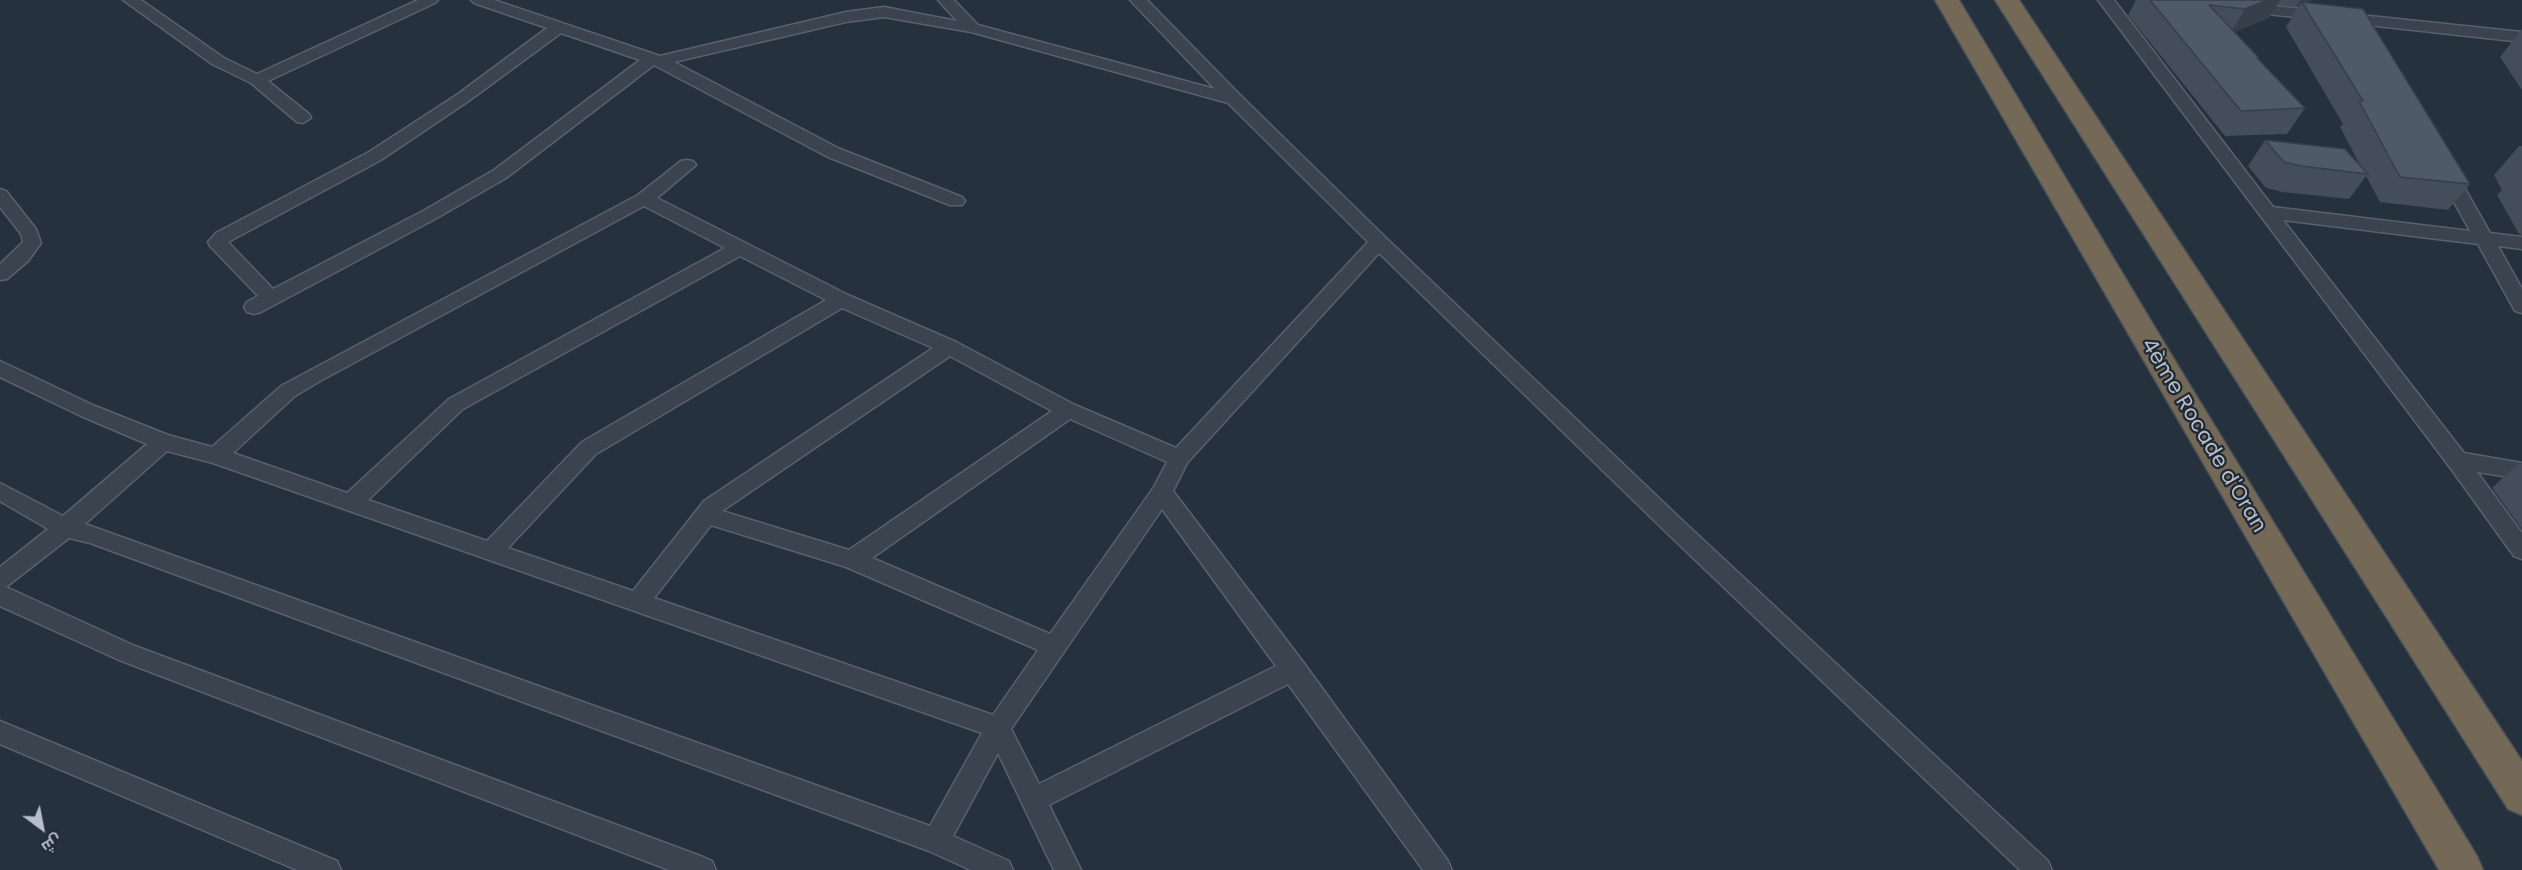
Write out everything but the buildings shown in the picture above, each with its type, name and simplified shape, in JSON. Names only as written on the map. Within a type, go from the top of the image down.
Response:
[{"type":"highway","points":[[2007,0],[2522,796]]},
{"type":"highway","name":"4ème Rocade d'Oran","points":[[1948,2],[2463,870]]},
{"type":"street","points":[[131,0],[218,61],[257,80],[303,118]]},
{"type":"street","points":[[257,80],[430,0]]},
{"type":"street","points":[[479,0],[655,60],[834,153],[956,201]]},
{"type":"street","points":[[946,0],[972,28]]},
{"type":"street","points":[[1138,0],[1234,99],[1379,242],[2039,870]]},
{"type":"street","points":[[2106,0],[2457,460],[2522,550]]},
{"type":"street","points":[[2352,0],[2374,41]]},
{"type":"street","points":[[2235,7],[2522,37]]},
{"type":"street","points":[[254,307],[429,215],[500,174],[655,60],[846,17],[884,12],[972,28],[1234,99]]},
{"type":"street","points":[[271,298],[217,242],[222,237],[375,156],[464,97],[559,27]]},
{"type":"street","points":[[2437,155],[2522,306]]},
{"type":"street","points":[[216,456],[288,391],[644,199],[687,165]]},
{"type":"street","points":[[0,195],[30,233],[32,243],[21,257],[0,274]]},
{"type":"street","points":[[644,199],[841,300],[949,347],[1068,410],[1179,458]]},
{"type":"street","points":[[2269,212],[2522,243]]},
{"type":"street","points":[[936,841],[998,728],[1162,492],[1179,458],[1379,242]]},
{"type":"street","points":[[350,503],[456,404],[739,248]]},
{"type":"street","points":[[490,552],[589,448],[841,300]]},
{"type":"street","points":[[638,603],[708,513],[721,500],[949,347]]},
{"type":"street","points":[[0,368],[88,411],[163,442],[216,456],[998,728],[1068,870]]},
{"type":"street","points":[[852,560],[1068,410]]},
{"type":"street","points":[[0,580],[65,528],[163,442]]},
{"type":"street","points":[[2457,460],[2522,471]]},
{"type":"street","points":[[0,490],[65,528],[92,534],[936,841],[1000,870]]},
{"type":"street","points":[[1162,492],[1294,669],[1439,870]]},
{"type":"street","points":[[708,513],[716,518],[852,560],[1056,647]]},
{"type":"street","points":[[0,595],[127,653],[703,870]]},
{"type":"street","points":[[1034,800],[1294,669]]},
{"type":"street","points":[[0,732],[328,870]]}]
